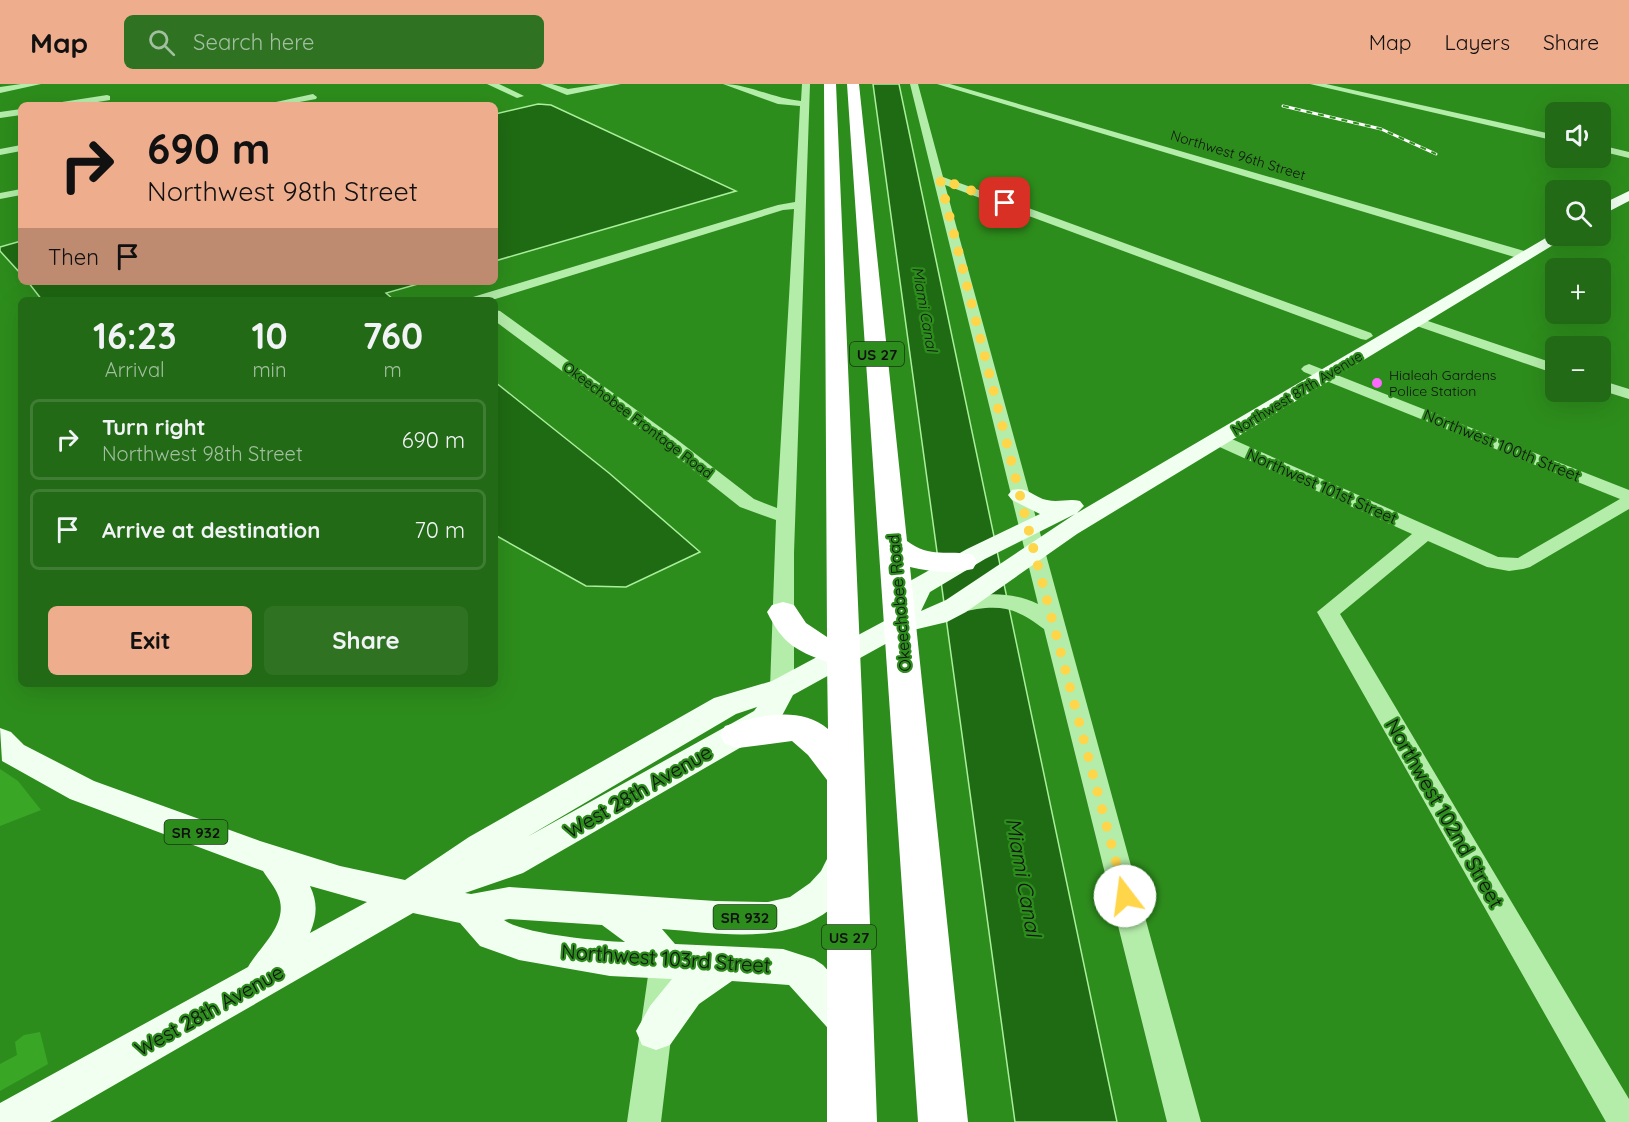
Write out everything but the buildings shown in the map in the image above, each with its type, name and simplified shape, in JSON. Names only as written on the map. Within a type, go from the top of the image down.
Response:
[{"type":"highway","name":"US 27","points":[[830,84],[852,1122]]},
{"type":"highway","name":"Okeechobee Road","points":[[852,84],[894,545],[931,615],[943,1122]]},
{"type":"highway","points":[[894,545],[913,560],[934,570],[962,562]]},
{"type":"highway","points":[[783,612],[790,628],[799,637],[843,655]]},
{"type":"highway","points":[[738,735],[779,726],[801,729],[811,733],[820,741],[846,777]]},
{"type":"main road","points":[[1611,193],[1629,183]]},
{"type":"main road","points":[[1611,206],[1629,195]]},
{"type":"main road","name":"Northwest 87th Avenue","points":[[1031,540],[1068,509],[1416,321],[1518,254],[1545,233]]},
{"type":"main road","name":"Northwest 87th Avenue","points":[[1031,540],[1219,440],[1318,372],[1365,336],[1518,254],[1545,242]]},
{"type":"main road","points":[[1020,495],[1041,507],[1068,509]]},
{"type":"main road","name":"West 28th Avenue","points":[[9,1122],[409,897],[481,847],[725,706],[782,688],[843,655],[931,615],[1003,575],[1031,540]]},
{"type":"main road","points":[[962,562],[998,544],[1031,540]]},
{"type":"main road","points":[[931,615],[918,587],[934,570]]},
{"type":"main road","name":"West 28th Avenue","points":[[409,897],[511,863],[570,830],[765,719],[782,688]]},
{"type":"main road","name":"SR 932","points":[[0,740],[14,753],[82,790],[275,860],[340,881],[471,910],[509,903],[715,917],[768,918],[789,915],[823,894],[834,881],[848,850]]},
{"type":"main road","points":[[570,830],[622,786],[635,768],[634,758]]},
{"type":"main road","points":[[530,852],[521,868],[518,880],[524,893],[545,906]]},
{"type":"main road","points":[[259,983],[292,931],[298,914],[298,899],[275,860]]},
{"type":"main road","name":"Northwest 103rd Street","points":[[471,910],[493,934],[519,943],[610,959],[783,966],[799,970],[809,975],[824,996],[849,1023]]},
{"type":"main road","points":[[610,910],[639,929],[665,962]]},
{"type":"main road","points":[[656,1031],[681,993],[694,982],[727,964]]},
{"type":"street","points":[[0,90],[37,84]]},
{"type":"street","points":[[491,84],[520,96]]},
{"type":"street","points":[[544,84],[567,92],[617,84]]},
{"type":"street","points":[[727,84],[781,102],[805,104]]},
{"type":"street","points":[[782,688],[785,517],[806,84]]},
{"type":"street","points":[[914,84],[1184,1122]]},
{"type":"street","name":"Northwest 96th Street","points":[[941,84],[1518,254]]},
{"type":"street","points":[[1314,84],[1545,136]]},
{"type":"street","points":[[284,102],[313,97]]},
{"type":"street","points":[[81,102],[107,98]]},
{"type":"street","points":[[0,115],[18,112]]},
{"type":"street","points":[[0,152],[18,149]]},
{"type":"street","points":[[1611,151],[1629,155]]},
{"type":"street","points":[[940,179],[1365,336]]},
{"type":"street","points":[[0,196],[18,193]]},
{"type":"street","points":[[484,297],[782,207],[800,205]]},
{"type":"street","name":"Okeechobee Frontage Road","points":[[498,316],[669,442],[747,503],[785,517]]},
{"type":"street","points":[[1416,321],[1545,365]]},
{"type":"street","name":"Northwest 100th Street","points":[[1318,372],[1629,496]]},
{"type":"street","points":[[1611,388],[1629,394]]},
{"type":"street","name":"Northwest 101st Street","points":[[1219,440],[1425,533],[1494,562],[1509,565],[1523,563],[1629,501]]},
{"type":"street","name":"Northwest 102nd Street","points":[[1425,533],[1328,612],[1624,1122]]},
{"type":"street","points":[[931,615],[992,600],[1010,600],[1030,608],[1053,625]]},
{"type":"street","points":[[644,1122],[665,962]]},
{"type":"shaded area","points":[[0,769],[18,781],[41,810],[0,826]]},
{"type":"shaded area","points":[[40,1032],[48,1064],[0,1091],[0,1064],[17,1055],[15,1042],[24,1035]]},
{"type":"water","name":"Miami Canal","points":[[873,84],[899,84],[1117,1122],[1015,1122]]},
{"type":"water","points":[[538,104],[551,105],[736,191],[498,260],[498,113]]},
{"type":"water","points":[[18,242],[18,271],[0,251],[0,247]]},
{"type":"water","points":[[30,285],[414,285],[386,293],[391,297],[40,297]]},
{"type":"water","points":[[498,384],[609,473],[700,552],[626,587],[586,586],[498,537]]},
{"type":"railway","points":[[1283,106],[1381,129],[1436,154]]},
{"type":"place","name":"Hialeah Gardens Police Station","points":[[1377,383]]},
{"type":"route","points":[[1005,203],[940,179],[1034,551],[1125,896]]}]
